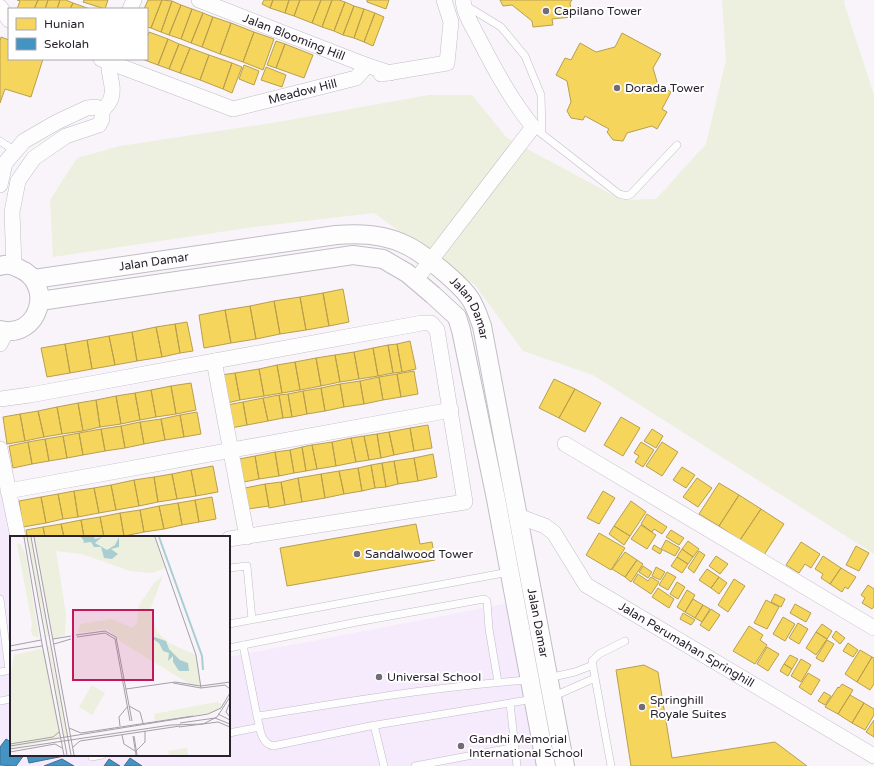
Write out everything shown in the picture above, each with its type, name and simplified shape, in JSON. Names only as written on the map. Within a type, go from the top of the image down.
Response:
[{"type":"street","name":"Jalan Blooming Hill","points":[[199,0],[363,64],[390,73]]},
{"type":"street","name":"Meadow Hill","points":[[107,60],[233,108],[356,78],[447,63],[451,22],[444,0]]},
{"type":"street","points":[[415,281],[538,130],[523,114],[499,79],[470,22],[463,2]]},
{"type":"street","points":[[0,7],[8,19]]},
{"type":"street","points":[[2,335],[17,330],[28,324],[37,314],[40,301],[39,289],[34,279],[25,270],[7,266],[12,212],[18,181],[34,158],[66,136],[99,125],[102,120],[102,112],[111,98],[112,90],[107,60]]},
{"type":"street","points":[[356,78],[364,69],[363,64]]},
{"type":"street","points":[[0,185],[2,164],[5,163],[24,141],[69,117],[92,107],[98,108],[102,112]]},
{"type":"street","name":"Jalan Damar","points":[[34,279],[336,235],[353,234],[389,239],[406,244],[463,289],[472,301],[482,326],[527,563],[543,698],[546,766]]},
{"type":"street","name":"Jalan Damar","points":[[40,301],[353,255],[383,259],[407,273],[457,317],[496,499],[508,569],[540,679]]},
{"type":"street","points":[[0,399],[30,395],[422,323],[431,324],[437,330],[466,502],[230,539]]},
{"type":"street","points":[[214,361],[247,537]]},
{"type":"street","points":[[8,491],[450,410]]},
{"type":"street","points":[[565,444],[874,628]]},
{"type":"street","points":[[0,449],[18,536]]},
{"type":"street","points":[[496,499],[515,495]]},
{"type":"street","name":"Jalan Perumahan Springhill","points":[[518,516],[545,526],[554,533],[586,585],[874,756]]},
{"type":"street","points":[[508,569],[527,563]]},
{"type":"street","name":"Jalan Damar","points":[[543,698],[565,766]]},
{"type":"lane","points":[[463,2],[501,26],[525,56],[541,95],[538,130],[619,194],[623,196],[631,194],[677,145]]},
{"type":"lane","points":[[0,141],[15,151]]},
{"type":"lane","points":[[230,568],[247,566],[252,620]]},
{"type":"lane","points":[[230,624],[508,569]]},
{"type":"lane","points":[[0,599],[10,670],[0,672]]},
{"type":"lane","points":[[230,648],[357,622],[484,599],[487,601],[489,629],[498,682]]},
{"type":"lane","points":[[611,766],[592,661],[599,654],[625,642]]},
{"type":"lane","points":[[243,645],[257,716],[264,741],[273,746],[374,725],[543,698],[595,678]]},
{"type":"lane","points":[[257,716],[390,695],[498,682],[540,679],[575,672],[593,665]]},
{"type":"lane","points":[[0,701],[10,699]]},
{"type":"lane","points":[[510,703],[517,766]]},
{"type":"lane","points":[[374,725],[384,766]]},
{"type":"lane","points":[[230,733],[260,727]]},
{"type":"lane","points":[[415,766],[515,747]]},
{"type":"lane","points":[[92,757],[97,756]]},
{"type":"shaded area","name":"Universal School","points":[[0,436],[18,536],[10,536],[10,756],[230,756],[230,657],[515,602],[547,766],[0,766]]},
{"type":"green space","points":[[722,0],[845,0],[844,3],[874,95],[874,554],[593,375],[523,351],[475,285],[374,213],[254,227],[53,257],[50,200],[77,158],[120,146],[278,122],[429,95],[472,95],[507,138],[622,200],[656,199],[706,144],[726,60]]},
{"type":"building: Hunian","points":[[17,0],[38,0],[34,8],[17,8],[20,1]]},
{"type":"building: Hunian","points":[[38,0],[48,0],[45,8],[34,8]]},
{"type":"building: Hunian","points":[[48,0],[60,0],[57,8],[45,8]]},
{"type":"building: Hunian","points":[[60,0],[66,0],[73,3],[70,8],[57,8]]},
{"type":"building: Hunian","points":[[84,0],[108,0],[105,8],[83,2]]},
{"type":"building: Hunian","points":[[148,0],[162,0],[151,28],[148,27],[148,8],[144,8]]},
{"type":"building: Hunian","points":[[162,0],[172,1],[161,32],[151,28]]},
{"type":"building: Hunian","points":[[264,0],[273,0],[270,8],[262,4]]},
{"type":"building: Hunian","points":[[273,0],[289,0],[285,13],[270,8]]},
{"type":"building: Hunian","points":[[289,0],[300,0],[294,16],[285,13]]},
{"type":"building: Hunian","points":[[300,0],[321,0],[312,23],[294,16]]},
{"type":"building: Hunian","points":[[321,0],[332,0],[322,27],[312,23]]},
{"type":"building: Hunian","points":[[332,0],[345,2],[334,31],[322,27]]},
{"type":"building: Hunian","points":[[367,0],[389,0],[386,9],[367,2]]},
{"type":"building: Hunian","name":"Capilano Tower","points":[[500,0],[572,0],[570,3],[572,17],[552,19],[553,25],[533,27],[532,21],[512,5],[503,6]]},
{"type":"building: Hunian","points":[[172,1],[181,5],[169,35],[161,32]]},
{"type":"building: Hunian","points":[[345,2],[354,6],[343,35],[334,31]]},
{"type":"building: Hunian","points":[[73,3],[87,8],[70,8]]},
{"type":"building: Hunian","points":[[181,5],[192,9],[181,39],[169,35]]},
{"type":"building: Hunian","points":[[354,6],[364,9],[354,38],[343,35]]},
{"type":"building: Hunian","points":[[192,9],[203,13],[191,43],[181,39]]},
{"type":"building: Hunian","points":[[364,9],[375,13],[364,42],[354,38]]},
{"type":"building: Hunian","points":[[203,13],[213,17],[202,47],[191,43]]},
{"type":"building: Hunian","points":[[375,13],[384,17],[373,46],[364,42]]},
{"type":"building: Hunian","points":[[213,17],[231,23],[220,54],[202,47]]},
{"type":"building: Hunian","points":[[231,23],[254,32],[243,62],[220,54]]},
{"type":"building: Hunian","points":[[149,32],[168,39],[158,65],[145,60],[148,60]]},
{"type":"building: Hunian","points":[[254,32],[274,39],[263,70],[243,62]]},
{"type":"building: Hunian","name":"Dorada Tower","points":[[622,33],[661,54],[653,68],[658,85],[671,92],[662,109],[667,112],[657,129],[652,126],[627,133],[623,141],[613,140],[607,132],[609,129],[585,116],[583,120],[571,118],[567,111],[571,102],[567,81],[556,75],[565,58],[571,60],[580,43],[596,52],[615,47]]},
{"type":"building: Hunian","points":[[1,37],[8,40],[8,60],[43,60],[31,97],[5,89],[0,103]]},
{"type":"building: Hunian","points":[[168,39],[179,44],[169,69],[158,65]]},
{"type":"building: Hunian","points":[[276,41],[285,44],[276,68],[267,65]]},
{"type":"building: Hunian","points":[[179,44],[190,48],[180,73],[169,69]]},
{"type":"building: Hunian","points":[[285,44],[313,55],[304,78],[276,68]]},
{"type":"building: Hunian","points":[[190,48],[209,55],[200,80],[180,73]]},
{"type":"building: Hunian","points":[[209,55],[232,63],[223,89],[200,80]]},
{"type":"building: Hunian","points":[[232,63],[242,67],[232,93],[223,89]]},
{"type":"building: Hunian","points":[[244,65],[259,71],[254,85],[239,79]]},
{"type":"building: Hunian","points":[[266,67],[286,75],[282,87],[261,80]]},
{"type":"building: Hunian","points":[[343,289],[349,322],[329,326],[323,293]]},
{"type":"building: Hunian","points":[[323,293],[329,326],[306,330],[300,297]]},
{"type":"building: Hunian","points":[[300,297],[306,330],[280,334],[274,301]]},
{"type":"building: Hunian","points":[[274,301],[280,334],[256,339],[250,306]]},
{"type":"building: Hunian","points":[[250,306],[256,339],[231,343],[225,310]]},
{"type":"building: Hunian","points":[[225,310],[231,343],[204,348],[199,315]]},
{"type":"building: Hunian","points":[[187,322],[193,351],[180,353],[175,324]]},
{"type":"building: Hunian","points":[[175,324],[180,353],[162,357],[156,327]]},
{"type":"building: Hunian","points":[[156,327],[162,357],[137,361],[132,332]]},
{"type":"building: Hunian","points":[[132,332],[137,361],[115,365],[109,336]]},
{"type":"building: Hunian","points":[[109,336],[115,365],[92,369],[87,340]]},
{"type":"building: Hunian","points":[[87,340],[92,369],[70,373],[65,344]]},
{"type":"building: Hunian","points":[[410,341],[416,369],[402,372],[397,344]]},
{"type":"building: Hunian","points":[[65,344],[70,373],[47,377],[41,348]]},
{"type":"building: Hunian","points":[[397,344],[402,372],[393,373],[388,345]]},
{"type":"building: Hunian","points":[[388,345],[393,373],[378,376],[373,348]]},
{"type":"building: Hunian","points":[[373,348],[378,376],[359,379],[354,352]]},
{"type":"building: Hunian","points":[[354,352],[359,379],[340,382],[335,355]]},
{"type":"building: Hunian","points":[[335,355],[340,382],[321,386],[316,358]]},
{"type":"building: Hunian","points":[[316,358],[321,386],[300,390],[295,362]]},
{"type":"building: Hunian","points":[[295,362],[300,390],[282,393],[277,365]]},
{"type":"building: Hunian","points":[[277,365],[282,393],[264,396],[259,369]]},
{"type":"building: Hunian","points":[[259,369],[264,396],[240,400],[235,373]]},
{"type":"building: Hunian","points":[[414,371],[418,394],[401,397],[397,374]]},
{"type":"building: Hunian","points":[[235,373],[240,400],[227,403],[221,375]]},
{"type":"building: Hunian","points":[[397,374],[401,397],[383,400],[379,377]]},
{"type":"building: Hunian","points":[[379,377],[383,400],[364,404],[360,381]]},
{"type":"building: Hunian","points":[[554,379],[575,389],[559,418],[539,408]]},
{"type":"building: Hunian","points":[[360,381],[364,404],[344,407],[340,384]]},
{"type":"building: Hunian","points":[[191,383],[196,410],[176,414],[171,386]]},
{"type":"building: Hunian","points":[[340,384],[344,407],[325,411],[321,388]]},
{"type":"building: Hunian","points":[[171,386],[176,414],[156,417],[151,390]]},
{"type":"building: Hunian","points":[[321,388],[325,411],[307,414],[303,391]]},
{"type":"building: Hunian","points":[[575,389],[601,403],[585,432],[559,418]]},
{"type":"building: Hunian","points":[[151,390],[156,417],[140,420],[135,393]]},
{"type":"building: Hunian","points":[[303,391],[307,414],[292,417],[288,394]]},
{"type":"building: Hunian","points":[[135,393],[140,420],[121,424],[116,396]]},
{"type":"building: Hunian","points":[[288,394],[292,417],[283,418],[279,395]]},
{"type":"building: Hunian","points":[[279,395],[283,418],[268,421],[263,398]]},
{"type":"building: Hunian","points":[[116,396],[121,424],[100,427],[96,400]]},
{"type":"building: Hunian","points":[[263,398],[268,421],[247,425],[243,402]]},
{"type":"building: Hunian","points":[[96,400],[100,427],[83,431],[78,403]]},
{"type":"building: Hunian","points":[[243,402],[247,425],[231,428],[227,405]]},
{"type":"building: Hunian","points":[[78,403],[83,431],[62,434],[57,407]]},
{"type":"building: Hunian","points":[[57,407],[62,434],[44,437],[38,411]]},
{"type":"building: Hunian","points":[[38,411],[44,437],[25,441],[20,414]]},
{"type":"building: Hunian","points":[[197,412],[201,434],[184,437],[180,415]]},
{"type":"building: Hunian","points":[[20,414],[25,441],[7,444],[3,417]]},
{"type":"building: Hunian","points":[[180,415],[184,437],[165,440],[161,419]]},
{"type":"building: Hunian","points":[[621,417],[640,428],[623,456],[604,445]]},
{"type":"building: Hunian","points":[[161,419],[165,440],[144,444],[140,422]]},
{"type":"building: Hunian","points":[[140,422],[144,444],[125,448],[121,426]]},
{"type":"building: Hunian","points":[[428,425],[432,448],[414,451],[410,428]]},
{"type":"building: Hunian","points":[[121,426],[125,448],[105,451],[101,429]]},
{"type":"building: Hunian","points":[[410,428],[414,451],[394,455],[389,432]]},
{"type":"building: Hunian","points":[[101,429],[105,451],[83,455],[79,433]]},
{"type":"building: Hunian","points":[[652,429],[663,436],[656,448],[644,441]]},
{"type":"building: Hunian","points":[[389,432],[394,455],[381,458],[377,434]]},
{"type":"building: Hunian","points":[[79,433],[83,455],[67,458],[63,436]]},
{"type":"building: Hunian","points":[[377,434],[381,458],[369,460],[364,436]]},
{"type":"building: Hunian","points":[[63,436],[67,458],[49,461],[45,439]]},
{"type":"building: Hunian","points":[[364,436],[369,460],[356,462],[351,438]]},
{"type":"building: Hunian","points":[[351,438],[356,462],[336,466],[332,442]]},
{"type":"building: Hunian","points":[[45,439],[49,461],[32,464],[28,442]]},
{"type":"building: Hunian","points":[[28,442],[32,464],[13,468],[9,446]]},
{"type":"building: Hunian","points":[[332,442],[336,466],[317,469],[312,445]]},
{"type":"building: Hunian","points":[[641,442],[654,450],[643,467],[635,462],[639,456],[634,453]]},
{"type":"building: Hunian","points":[[662,442],[678,452],[662,476],[646,466]]},
{"type":"building: Hunian","points":[[312,445],[317,469],[306,471],[302,447]]},
{"type":"building: Hunian","points":[[302,447],[306,471],[294,473],[290,450]]},
{"type":"building: Hunian","points":[[290,450],[294,473],[279,476],[275,452]]},
{"type":"building: Hunian","points":[[275,452],[279,476],[259,479],[255,456]]},
{"type":"building: Hunian","points":[[433,454],[437,477],[418,481],[414,458]]},
{"type":"building: Hunian","points":[[255,456],[259,479],[244,482],[239,459]]},
{"type":"building: Hunian","points":[[414,458],[418,481],[398,484],[394,461]]},
{"type":"building: Hunian","points":[[394,461],[398,484],[386,487],[382,463]]},
{"type":"building: Hunian","points":[[382,463],[386,487],[375,488],[371,465]]},
{"type":"building: Hunian","points":[[371,465],[375,488],[362,491],[358,468]]},
{"type":"building: Hunian","points":[[213,466],[218,492],[196,496],[191,470]]},
{"type":"building: Hunian","points":[[682,467],[695,475],[686,488],[673,480]]},
{"type":"building: Hunian","points":[[358,468],[362,491],[344,494],[339,471]]},
{"type":"building: Hunian","points":[[191,470],[196,496],[177,499],[172,474]]},
{"type":"building: Hunian","points":[[339,471],[344,494],[325,498],[321,474]]},
{"type":"building: Hunian","points":[[172,474],[177,499],[158,502],[154,477]]},
{"type":"building: Hunian","points":[[321,474],[325,498],[302,502],[298,478]]},
{"type":"building: Hunian","points":[[154,477],[158,502],[139,506],[134,480]]},
{"type":"building: Hunian","points":[[298,478],[302,502],[285,505],[281,482]]},
{"type":"building: Hunian","points":[[697,478],[712,488],[698,507],[683,497]]},
{"type":"building: Hunian","points":[[134,480],[139,506],[116,510],[111,485]]},
{"type":"building: Hunian","points":[[281,482],[285,505],[269,508],[265,484]]},
{"type":"building: Hunian","points":[[719,483],[739,495],[719,526],[699,514]]},
{"type":"building: Hunian","points":[[265,484],[269,506],[248,509],[245,488]]},
{"type":"building: Hunian","points":[[111,485],[116,510],[99,513],[94,488]]},
{"type":"building: Hunian","points":[[94,488],[99,513],[78,517],[74,491]]},
{"type":"building: Hunian","points":[[74,491],[78,517],[63,519],[58,494]]},
{"type":"building: Hunian","points":[[603,491],[615,498],[599,524],[587,518]]},
{"type":"building: Hunian","points":[[58,494],[63,519],[46,523],[41,497]]},
{"type":"building: Hunian","points":[[739,495],[761,509],[740,540],[719,526]]},
{"type":"building: Hunian","points":[[41,497],[46,523],[23,527],[19,501]]},
{"type":"building: Hunian","points":[[212,497],[216,519],[199,522],[195,500]]},
{"type":"building: Hunian","points":[[195,500],[199,522],[182,525],[178,503]]},
{"type":"building: Hunian","points":[[631,501],[646,512],[630,536],[614,526]]},
{"type":"building: Hunian","points":[[178,503],[182,525],[164,529],[159,506]]},
{"type":"building: Hunian","points":[[159,506],[164,529],[144,532],[140,510]]},
{"type":"building: Hunian","points":[[761,509],[784,524],[764,555],[740,540]]},
{"type":"building: Hunian","points":[[140,510],[144,532],[124,536],[120,513]]},
{"type":"building: Hunian","points":[[120,513],[124,536],[104,536],[100,517]]},
{"type":"building: Hunian","points":[[647,514],[667,527],[662,534],[654,529],[652,532],[641,524]]},
{"type":"building: Hunian","points":[[100,517],[104,536],[84,536],[81,520]]},
{"type":"building: Hunian","points":[[81,520],[84,536],[64,536],[61,524]]},
{"type":"building: Hunian","points":[[61,524],[64,536],[45,536],[43,527]]},
{"type":"building: Hunian","name":"Sandalwood Tower","points":[[416,524],[420,544],[432,542],[435,560],[287,586],[280,548]]},
{"type":"building: Hunian","points":[[641,525],[656,535],[647,549],[631,539]]},
{"type":"building: Hunian","points":[[614,526],[630,536],[624,545],[609,534]]},
{"type":"building: Hunian","points":[[43,527],[45,536],[27,536],[26,530]]},
{"type":"building: Hunian","points":[[671,530],[684,538],[679,545],[666,537]]},
{"type":"building: Hunian","points":[[599,533],[625,548],[611,570],[586,555]]},
{"type":"building: Hunian","points":[[666,540],[680,548],[675,556],[661,549]]},
{"type":"building: Hunian","points":[[688,541],[699,549],[693,557],[682,549]]},
{"type":"building: Hunian","points":[[801,542],[820,554],[811,568],[805,564],[799,573],[786,565]]},
{"type":"building: Hunian","points":[[654,545],[662,550],[660,554],[652,549]]},
{"type":"building: Hunian","points":[[856,546],[869,553],[859,571],[846,565]]},
{"type":"building: Hunian","points":[[682,549],[693,557],[688,564],[677,557]]},
{"type":"building: Hunian","points":[[699,551],[705,555],[694,573],[688,568]]},
{"type":"building: Hunian","points":[[625,552],[637,560],[625,577],[612,569]]},
{"type":"building: Hunian","points":[[716,556],[728,564],[720,574],[709,566]]},
{"type":"building: Hunian","points":[[823,556],[841,568],[830,584],[821,578],[823,574],[815,569]]},
{"type":"building: Hunian","points":[[677,557],[688,564],[682,573],[671,566]]},
{"type":"building: Hunian","points":[[637,560],[643,564],[631,582],[625,577]]},
{"type":"building: Hunian","points":[[643,566],[652,572],[648,578],[639,572]]},
{"type":"building: Hunian","points":[[656,567],[665,572],[660,580],[652,576]]},
{"type":"building: Hunian","points":[[841,568],[856,577],[848,589],[845,587],[842,592],[830,584]]},
{"type":"building: Hunian","points":[[707,569],[719,577],[711,588],[699,580]]},
{"type":"building: Hunian","points":[[667,572],[676,577],[668,590],[659,585]]},
{"type":"building: Hunian","points":[[638,574],[648,581],[651,577],[659,582],[651,594],[633,582]]},
{"type":"building: Hunian","points":[[719,577],[727,583],[719,594],[711,588]]},
{"type":"building: Hunian","points":[[734,579],[745,586],[728,612],[718,605]]},
{"type":"building: Hunian","points":[[677,582],[685,587],[678,599],[670,594]]},
{"type":"building: Hunian","points":[[868,585],[874,589],[874,606],[872,609],[862,603],[865,598],[861,595]]},
{"type":"building: Hunian","points":[[658,588],[674,599],[669,608],[652,597]]},
{"type":"building: Hunian","points":[[687,590],[695,595],[685,612],[677,607]]},
{"type":"building: Hunian","points":[[775,594],[785,599],[781,607],[771,602]]},
{"type":"building: Hunian","points":[[693,599],[703,605],[695,618],[685,612]]},
{"type":"building: Hunian","points":[[766,600],[779,607],[767,629],[754,623]]},
{"type":"building: Hunian","points":[[795,604],[811,613],[806,622],[790,613]]},
{"type":"building: Hunian","points":[[703,605],[710,609],[702,622],[695,618]]},
{"type":"building: Hunian","points":[[711,609],[720,615],[709,631],[700,625]]},
{"type":"building: Hunian","points":[[683,613],[695,620],[691,625],[680,619]]},
{"type":"building: Hunian","points":[[783,617],[795,624],[785,641],[773,634]]},
{"type":"building: Hunian","points":[[798,623],[808,629],[799,644],[789,638]]},
{"type":"building: Hunian","points":[[822,624],[832,631],[827,639],[816,632]]},
{"type":"building: Hunian","points":[[749,626],[763,635],[760,640],[767,645],[755,664],[733,651]]},
{"type":"building: Hunian","points":[[836,631],[845,638],[840,644],[832,637]]},
{"type":"building: Hunian","points":[[816,632],[827,639],[816,655],[806,648]]},
{"type":"building: Hunian","points":[[827,640],[834,644],[823,662],[816,658]]},
{"type":"building: Hunian","points":[[848,643],[858,650],[853,657],[843,651]]},
{"type":"building: Hunian","points":[[767,647],[779,654],[768,671],[757,664]]},
{"type":"building: Hunian","points":[[860,650],[872,657],[857,682],[845,674]]},
{"type":"building: Hunian","points":[[790,655],[798,659],[792,669],[784,664]]},
{"type":"building: Hunian","points":[[872,657],[874,658],[874,684],[870,690],[857,682]]},
{"type":"building: Hunian","points":[[801,659],[811,665],[801,682],[791,676]]},
{"type":"building: Hunian","points":[[784,664],[792,669],[788,676],[780,671]]},
{"type":"building: Hunian","name":"Springhill Royale Suites","points":[[644,665],[658,672],[672,758],[775,742],[807,766],[631,766],[616,670]]},
{"type":"building: Hunian","points":[[808,673],[820,680],[811,695],[799,687]]},
{"type":"building: Hunian","points":[[842,684],[853,690],[838,714],[825,707],[838,687],[839,688]]},
{"type":"building: Hunian","points":[[824,692],[831,696],[825,705],[818,701]]},
{"type":"building: Hunian","points":[[850,695],[864,703],[852,723],[838,714]]},
{"type":"building: Hunian","points":[[864,703],[874,709],[874,715],[865,730],[852,723]]},
{"type":"building: Hunian","points":[[874,720],[874,737],[866,732]]},
{"type":"building: Sekolah","points":[[6,739],[10,741],[10,756],[23,756],[16,766],[0,765],[0,747]]},
{"type":"building: Sekolah","points":[[27,756],[64,756],[29,763]]},
{"type":"building: Sekolah","points":[[130,758],[142,766],[124,766]]},
{"type":"building: Sekolah","points":[[62,759],[74,766],[44,766]]},
{"type":"building: Sekolah","points":[[109,759],[120,766],[104,766]]},
{"type":"place","name":"Capilano Tower","points":[[546,11]]},
{"type":"place","name":"Dorada Tower","points":[[617,88]]},
{"type":"place","name":"Sandalwood Tower","points":[[357,554]]},
{"type":"place","name":"Universal School","points":[[379,677]]},
{"type":"place","name":"Springhill Royale Suites","points":[[642,707]]},
{"type":"place","name":"Gandhi Memorial International School","points":[[461,746]]}]
